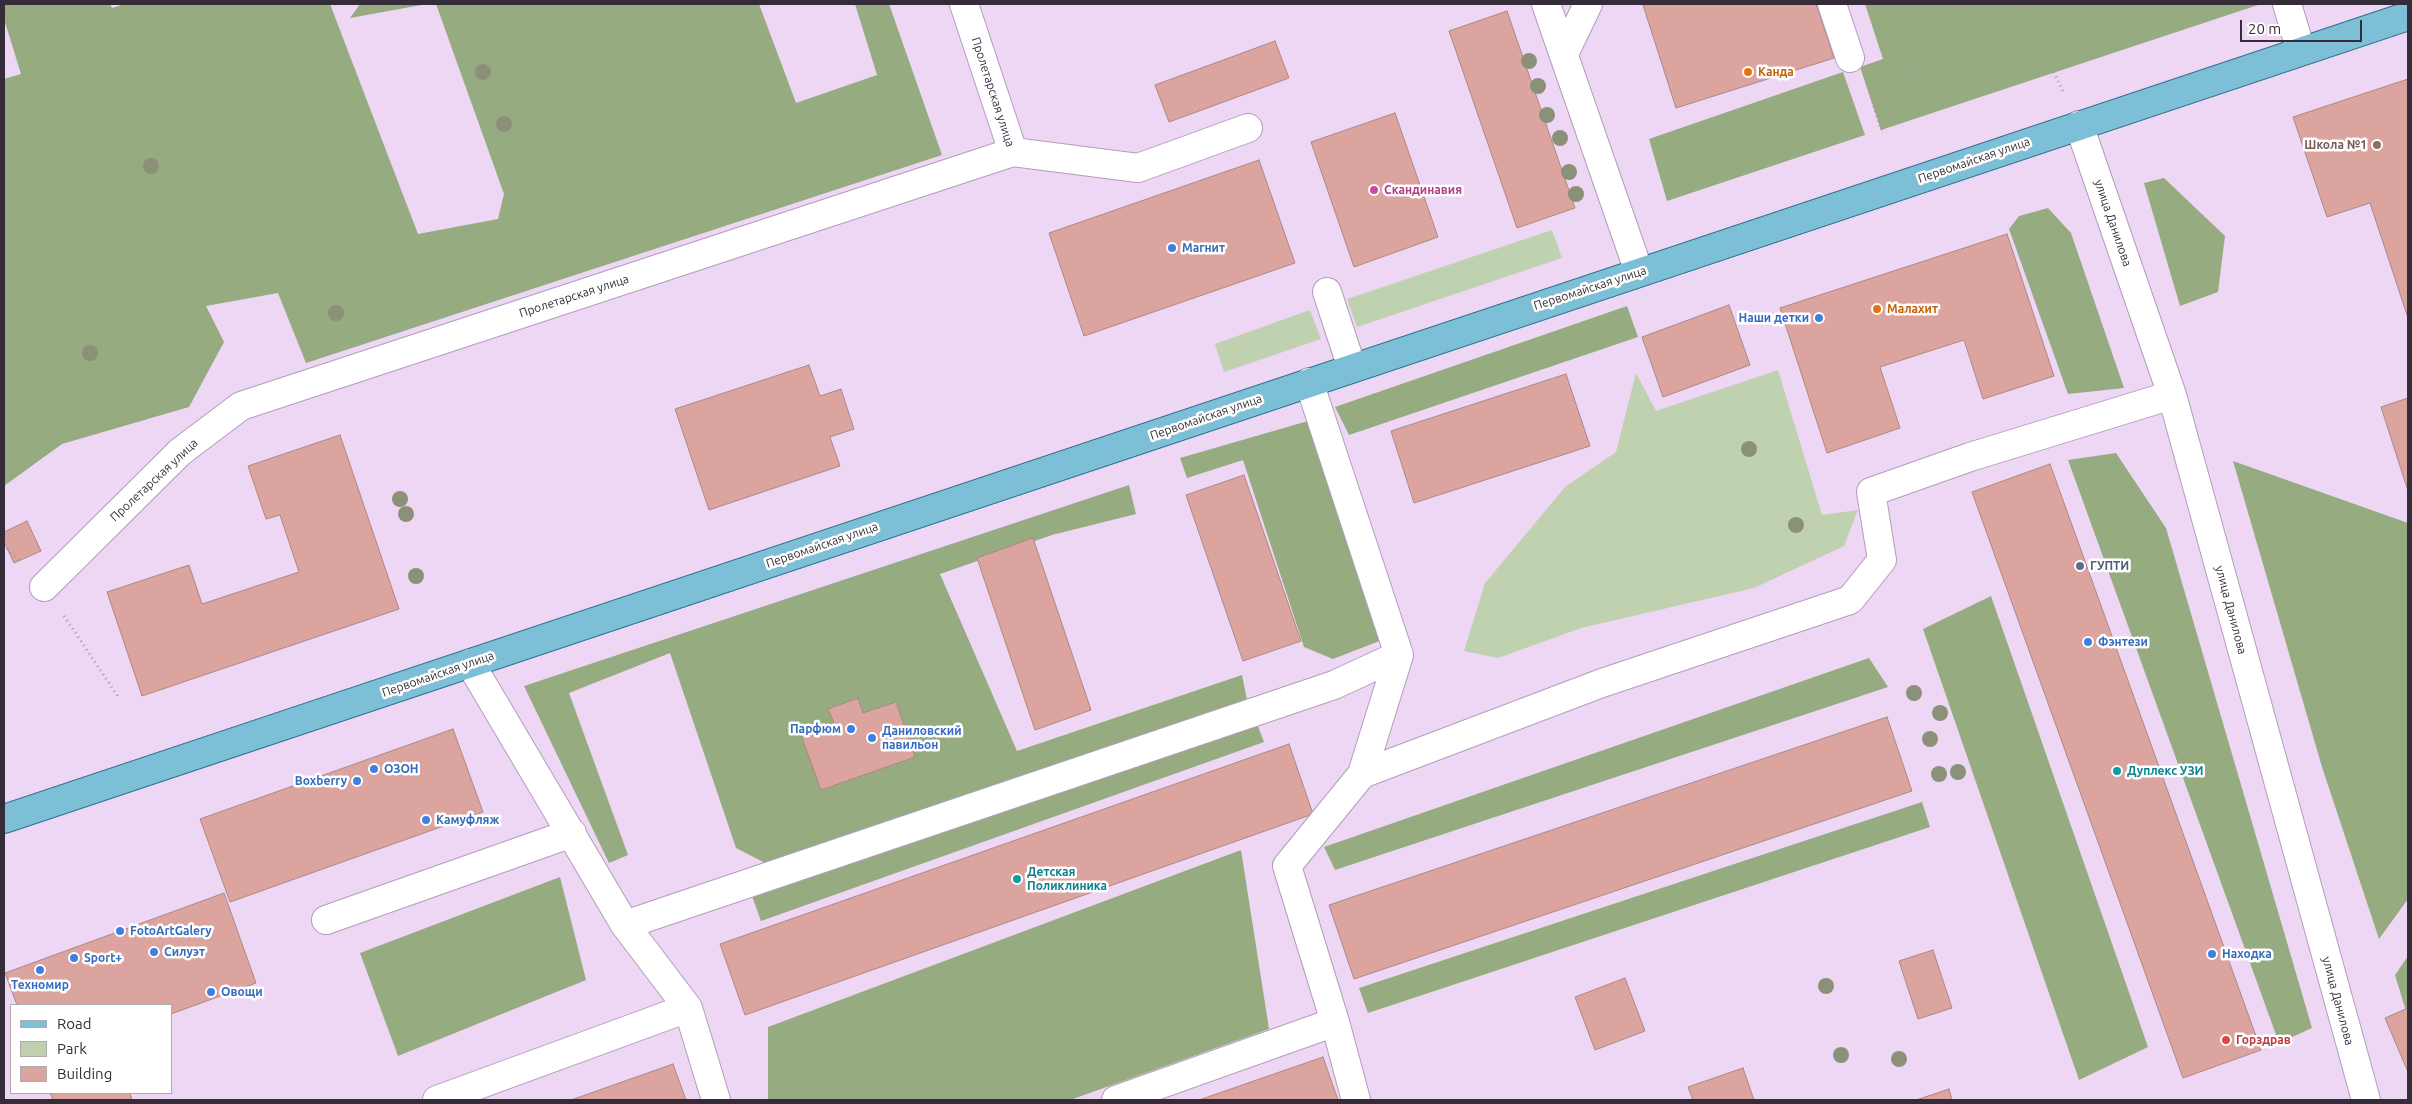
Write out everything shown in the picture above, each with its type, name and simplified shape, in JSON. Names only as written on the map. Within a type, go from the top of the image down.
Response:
[{"type":"main road","name":"Первомайская улица","points":[[4,819],[2408,16]]},
{"type":"street","name":"Пролетарская улица","points":[[44,587],[180,452],[241,406],[1013,152],[964,4]]},
{"type":"street","points":[[1546,4],[1640,272]]},
{"type":"street","points":[[1564,54],[1588,4]]},
{"type":"street","points":[[1832,4],[1850,58]]},
{"type":"street","points":[[2287,4],[2301,51]]},
{"type":"street","name":"улица Данилова","points":[[2079,125],[2172,395],[2366,1100]]},
{"type":"street","points":[[1013,152],[1138,168],[1248,128]]},
{"type":"street","points":[[1327,292],[1352,368]]},
{"type":"street","points":[[1309,382],[1399,655],[1362,774],[1287,866],[1336,1022],[1356,1100]]},
{"type":"street","points":[[1362,774],[1602,683],[1850,600],[1882,560],[1872,492],[1979,454],[2172,395]]},
{"type":"street","points":[[626,925],[1334,685],[1399,655]]},
{"type":"street","points":[[470,663],[626,925],[688,1008],[716,1100]]},
{"type":"street","points":[[326,920],[572,833]]},
{"type":"street","points":[[437,1100],[688,1008]]},
{"type":"street","points":[[1116,1100],[1336,1022]]},
{"type":"path","points":[[1868,85],[1881,130],[1954,4]]},
{"type":"path","points":[[1959,4],[1971,4]]},
{"type":"path","points":[[2022,4],[2079,125]]},
{"type":"path","points":[[4,545],[44,587],[119,698]]},
{"type":"green space","points":[[4,4],[110,4],[112,8],[125,4],[330,4],[418,234],[498,219],[504,194],[436,4],[759,4],[796,103],[877,75],[855,4],[889,4],[942,155],[306,363],[278,293],[206,306],[224,342],[189,407],[62,444],[4,486],[4,79],[21,74],[4,19]]},
{"type":"green space","points":[[360,4],[427,4],[350,18]]},
{"type":"green space","points":[[1865,4],[2261,4],[1881,130],[1860,67],[1883,59]]},
{"type":"green space","points":[[1843,72],[1865,135],[1667,201],[1649,139]]},
{"type":"green space","points":[[2164,178],[2225,236],[2218,292],[2180,306],[2144,183]]},
{"type":"green space","points":[[2048,208],[2071,233],[2124,388],[2068,394],[2009,229],[2019,216]]},
{"type":"green space","points":[[1552,230],[1562,258],[1357,327],[1347,299]]},
{"type":"green space","points":[[1627,306],[1638,337],[1349,435],[1335,407]]},
{"type":"green space","points":[[1310,310],[1321,339],[1224,372],[1215,344]]},
{"type":"green space","points":[[1778,370],[1822,515],[1858,510],[1844,546],[1754,588],[1581,628],[1498,658],[1464,651],[1485,583],[1565,487],[1616,452],[1636,373],[1656,411]]},
{"type":"green space","points":[[1308,421],[1382,640],[1333,659],[1304,647],[1243,460],[1187,478],[1180,458]]},
{"type":"green space","points":[[2116,453],[2166,528],[2312,1028],[2279,1043],[2068,460]]},
{"type":"green space","points":[[2233,461],[2408,523],[2408,899],[2379,939],[2322,767]]},
{"type":"green space","points":[[1129,485],[1136,514],[1052,535],[940,574],[1017,751],[1242,675],[1247,700],[767,864],[736,848],[670,653],[569,693],[628,855],[609,863],[524,686]]},
{"type":"green space","points":[[1991,596],[2148,1047],[2079,1080],[1923,629]]},
{"type":"green space","points":[[1869,658],[1888,687],[1335,870],[1324,847]]},
{"type":"green space","points":[[1256,721],[1264,742],[761,921],[752,896]]},
{"type":"green space","points":[[1922,802],[1930,827],[1368,1013],[1359,988]]},
{"type":"green space","points":[[1241,850],[1269,1029],[1070,1100],[768,1100],[768,1027]]},
{"type":"green space","points":[[560,877],[586,980],[398,1056],[360,953]]},
{"type":"green space","points":[[2408,956],[2408,1018],[2395,975]]},
{"type":"building","points":[[1816,4],[1834,58],[1676,108],[1643,5]]},
{"type":"building","points":[[1507,11],[1575,208],[1517,228],[1449,31]]},
{"type":"building","points":[[1275,41],[1289,78],[1169,122],[1155,85]]},
{"type":"building","points":[[2408,79],[2408,318],[2370,203],[2327,217],[2293,117]]},
{"type":"building","name":"Скандинавия","points":[[1395,113],[1438,237],[1354,267],[1311,142]]},
{"type":"building","name":"Магнит","points":[[1259,160],[1295,263],[1084,336],[1049,233]]},
{"type":"building","points":[[2007,234],[2054,376],[1983,399],[1964,340],[1880,367],[1900,428],[1827,453],[1780,308]]},
{"type":"building","points":[[1729,305],[1750,365],[1663,397],[1642,337]]},
{"type":"building","points":[[809,365],[820,396],[841,389],[854,429],[830,437],[840,466],[709,510],[675,409]]},
{"type":"building","points":[[1566,374],[1590,446],[1414,503],[1391,431]]},
{"type":"building","points":[[2408,398],[2408,491],[2381,407]]},
{"type":"building","points":[[340,435],[399,609],[142,696],[107,592],[189,565],[202,604],[299,572],[280,515],[266,519],[248,466]]},
{"type":"building","name":"Дуплекс УЗИ","points":[[2050,464],[2261,1050],[2183,1078],[1972,492]]},
{"type":"building","points":[[1244,475],[1301,641],[1243,661],[1186,495]]},
{"type":"building","points":[[27,521],[41,551],[14,563],[4,542],[4,532]]},
{"type":"building","points":[[1033,538],[1091,710],[1035,730],[977,558]]},
{"type":"building","points":[[858,698],[863,713],[896,702],[915,757],[821,790],[801,735],[834,723],[828,709]]},
{"type":"building","points":[[1887,717],[1912,791],[1354,979],[1329,905]]},
{"type":"building","points":[[453,729],[483,812],[230,902],[200,819]]},
{"type":"building","name":"Детская Поликлиника","points":[[1289,744],[1313,814],[745,1015],[720,944]]},
{"type":"building","name":"Силуэт","points":[[224,893],[256,983],[172,1014],[172,1004],[17,1004],[5,973]]},
{"type":"building","points":[[1933,950],[1952,1008],[1918,1019],[1899,961]]},
{"type":"building","points":[[1625,978],[1645,1031],[1595,1050],[1575,997]]},
{"type":"building","points":[[2408,1008],[2408,1072],[2385,1018]]},
{"type":"building","points":[[1323,1057],[1338,1100],[1199,1100]]},
{"type":"building","points":[[673,1064],[686,1100],[571,1100]]},
{"type":"building","points":[[1743,1068],[1754,1100],[1693,1100],[1688,1087]]},
{"type":"building","points":[[1949,1089],[1952,1100],[1916,1100]]},
{"type":"building","points":[[50,1094],[130,1094],[132,1100],[53,1100]]},
{"type":"place","name":"Канда","points":[[1748,72]]},
{"type":"place","name":"Школа №1","points":[[2377,145]]},
{"type":"place","name":"Скандинавия","points":[[1374,190]]},
{"type":"place","name":"Магнит","points":[[1172,248]]},
{"type":"place","name":"Малахит","points":[[1877,309]]},
{"type":"place","name":"Наши детки","points":[[1819,318]]},
{"type":"place","name":"ГУПТИ","points":[[2080,566]]},
{"type":"place","name":"Фэнтези","points":[[2088,642]]},
{"type":"place","name":"Парфюм","points":[[851,729]]},
{"type":"place","name":"Даниловский павильон","points":[[872,738]]},
{"type":"place","name":"ОЗОН","points":[[374,769]]},
{"type":"place","name":"Дуплекс УЗИ","points":[[2117,771]]},
{"type":"place","name":"Boxberry","points":[[357,781]]},
{"type":"place","name":"Камуфляж","points":[[426,820]]},
{"type":"place","name":"Детская Поликлиника","points":[[1017,879]]},
{"type":"place","name":"FotoArtGalery","points":[[120,931]]},
{"type":"place","name":"Силуэт","points":[[154,952]]},
{"type":"place","name":"Находка","points":[[2212,954]]},
{"type":"place","name":"Sport+","points":[[74,958]]},
{"type":"place","name":"Техномир","points":[[40,970]]},
{"type":"place","name":"Овощи","points":[[211,992]]},
{"type":"place","name":"Горздрав","points":[[2226,1040]]}]
